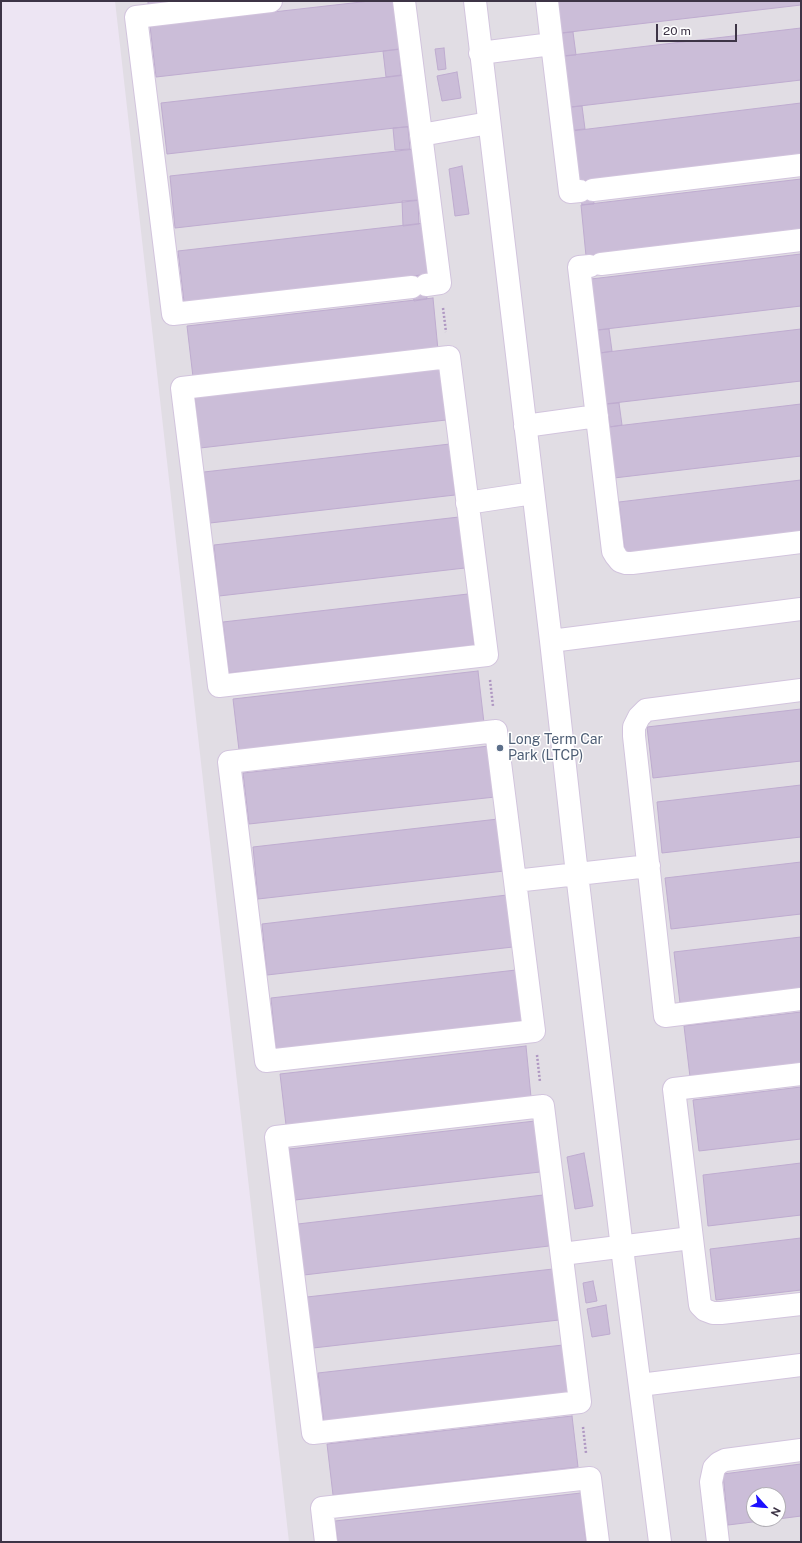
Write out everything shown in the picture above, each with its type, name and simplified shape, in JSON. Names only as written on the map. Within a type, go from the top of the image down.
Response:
[{"type":"lane","points":[[271,1],[136,17],[173,314],[426,285],[421,135],[404,1]]},
{"type":"lane","points":[[475,1],[488,123],[551,641],[577,874],[622,1248],[660,1542]]},
{"type":"lane","points":[[547,1],[570,192],[801,165]]},
{"type":"lane","points":[[480,53],[552,44]]},
{"type":"lane","points":[[421,135],[488,123]]},
{"type":"lane","points":[[801,240],[579,267],[613,551],[620,561],[632,563],[801,542]]},
{"type":"lane","points":[[449,357],[467,503],[486,655],[219,686],[182,388],[449,357]]},
{"type":"lane","points":[[525,426],[597,416]]},
{"type":"lane","points":[[467,503],[533,493]]},
{"type":"lane","points":[[551,641],[801,609]]},
{"type":"lane","points":[[801,690],[655,708],[646,710],[639,717],[634,727],[666,1016],[801,999]]},
{"type":"lane","points":[[496,731],[515,881],[534,1031],[266,1062],[229,762],[496,731]]},
{"type":"lane","points":[[515,881],[649,866]]},
{"type":"lane","points":[[801,1074],[674,1089],[700,1305],[705,1310],[713,1313],[721,1313],[801,1304]]},
{"type":"lane","points":[[543,1106],[562,1254],[580,1402],[313,1433],[276,1137],[543,1106]]},
{"type":"lane","points":[[562,1254],[622,1248],[691,1238]]},
{"type":"lane","points":[[640,1385],[801,1365]]},
{"type":"lane","points":[[718,1542],[711,1482],[714,1468],[719,1463],[726,1460],[801,1450]]},
{"type":"lane","points":[[326,1542],[322,1508],[590,1478],[598,1542]]},
{"type":"path","points":[[426,285],[449,357]]},
{"type":"path","points":[[486,655],[496,731]]},
{"type":"path","points":[[534,1031],[543,1106]]},
{"type":"path","points":[[580,1402],[590,1478]]},
{"type":"shaded area","name":"Long Term Car Park (LTCP)","points":[[115,1],[801,1],[801,1542],[289,1542]]},
{"type":"building","points":[[148,1],[186,1],[148,5]]},
{"type":"building","points":[[370,1],[396,1],[402,49],[156,77],[150,26]]},
{"type":"building","points":[[558,1],[801,1],[801,5],[561,33]]},
{"type":"building","points":[[801,28],[801,80],[571,107],[563,56]]},
{"type":"building","points":[[573,32],[576,55],[565,56],[562,33]]},
{"type":"building","points":[[444,48],[446,69],[438,70],[435,49]]},
{"type":"building","points":[[399,49],[401,75],[386,77],[383,51]]},
{"type":"building","points":[[457,72],[461,98],[442,101],[437,76]]},
{"type":"building","points":[[406,75],[412,126],[167,154],[161,103]]},
{"type":"building","points":[[801,103],[801,155],[578,182],[572,131]]},
{"type":"building","points":[[582,106],[585,129],[574,130],[571,107]]},
{"type":"building","points":[[408,127],[410,149],[395,150],[393,128]]},
{"type":"building","points":[[415,149],[421,200],[175,228],[170,176]]},
{"type":"building","points":[[462,166],[469,214],[455,216],[449,169]]},
{"type":"building","points":[[801,179],[801,231],[586,256],[581,205]]},
{"type":"building","points":[[592,180],[594,204],[582,205],[579,182]]},
{"type":"building","points":[[418,200],[419,224],[403,226],[402,201]]},
{"type":"building","points":[[424,223],[430,274],[184,302],[178,251]]},
{"type":"building","points":[[801,254],[801,306],[597,330],[591,279]]},
{"type":"building","points":[[425,275],[427,299],[414,301],[411,276]]},
{"type":"building","points":[[433,298],[438,350],[193,377],[187,326]]},
{"type":"building","points":[[609,329],[612,351],[601,353],[598,330]]},
{"type":"building","points":[[801,329],[801,381],[605,404],[599,353]]},
{"type":"building","points":[[440,369],[446,420],[200,448],[195,397]]},
{"type":"building","points":[[619,403],[622,425],[610,427],[607,404]]},
{"type":"building","points":[[801,404],[801,456],[614,478],[608,427]]},
{"type":"building","points":[[450,444],[455,495],[210,523],[204,472]]},
{"type":"building","points":[[801,480],[801,532],[625,553],[619,502]]},
{"type":"building","points":[[459,517],[465,568],[219,596],[214,545]]},
{"type":"building","points":[[468,594],[474,645],[229,673],[223,622]]},
{"type":"building","points":[[478,671],[484,723],[239,750],[233,699]]},
{"type":"building","points":[[801,709],[801,761],[653,778],[647,727]]},
{"type":"building","points":[[489,746],[495,797],[249,824],[243,773]]},
{"type":"building","points":[[801,785],[801,837],[662,853],[657,802]]},
{"type":"building","points":[[498,819],[504,871],[258,899],[253,847]]},
{"type":"building","points":[[801,862],[801,914],[671,929],[665,878]]},
{"type":"building","points":[[507,895],[513,947],[267,975],[262,924]]},
{"type":"building","points":[[801,937],[801,989],[680,1003],[674,952]]},
{"type":"building","points":[[516,970],[522,1021],[276,1049],[271,998]]},
{"type":"building","points":[[801,1012],[801,1064],[690,1077],[684,1026]]},
{"type":"building","points":[[526,1046],[531,1097],[286,1125],[280,1074]]},
{"type":"building","points":[[801,1087],[801,1139],[699,1151],[693,1100]]},
{"type":"building","points":[[535,1121],[540,1172],[295,1200],[289,1149]]},
{"type":"building","points":[[584,1153],[593,1206],[575,1209],[567,1157]]},
{"type":"building","points":[[801,1163],[801,1215],[708,1226],[703,1175]]},
{"type":"building","points":[[543,1195],[549,1246],[304,1275],[298,1224]]},
{"type":"building","points":[[801,1238],[801,1290],[716,1300],[710,1249]]},
{"type":"building","points":[[553,1269],[559,1320],[313,1348],[307,1297]]},
{"type":"building","points":[[593,1281],[597,1301],[586,1303],[583,1283]]},
{"type":"building","points":[[606,1305],[610,1334],[592,1337],[587,1309]]},
{"type":"building","points":[[563,1345],[569,1396],[324,1424],[318,1373]]},
{"type":"building","points":[[572,1416],[578,1467],[333,1495],[327,1444]]},
{"type":"building","points":[[801,1464],[801,1516],[786,1518],[786,1487],[746,1487],[746,1523],[728,1525],[723,1474]]},
{"type":"building","points":[[581,1493],[586,1542],[338,1542],[335,1521]]},
{"type":"place","name":"Long Term Car Park (LTCP)","points":[[500,748]]}]
